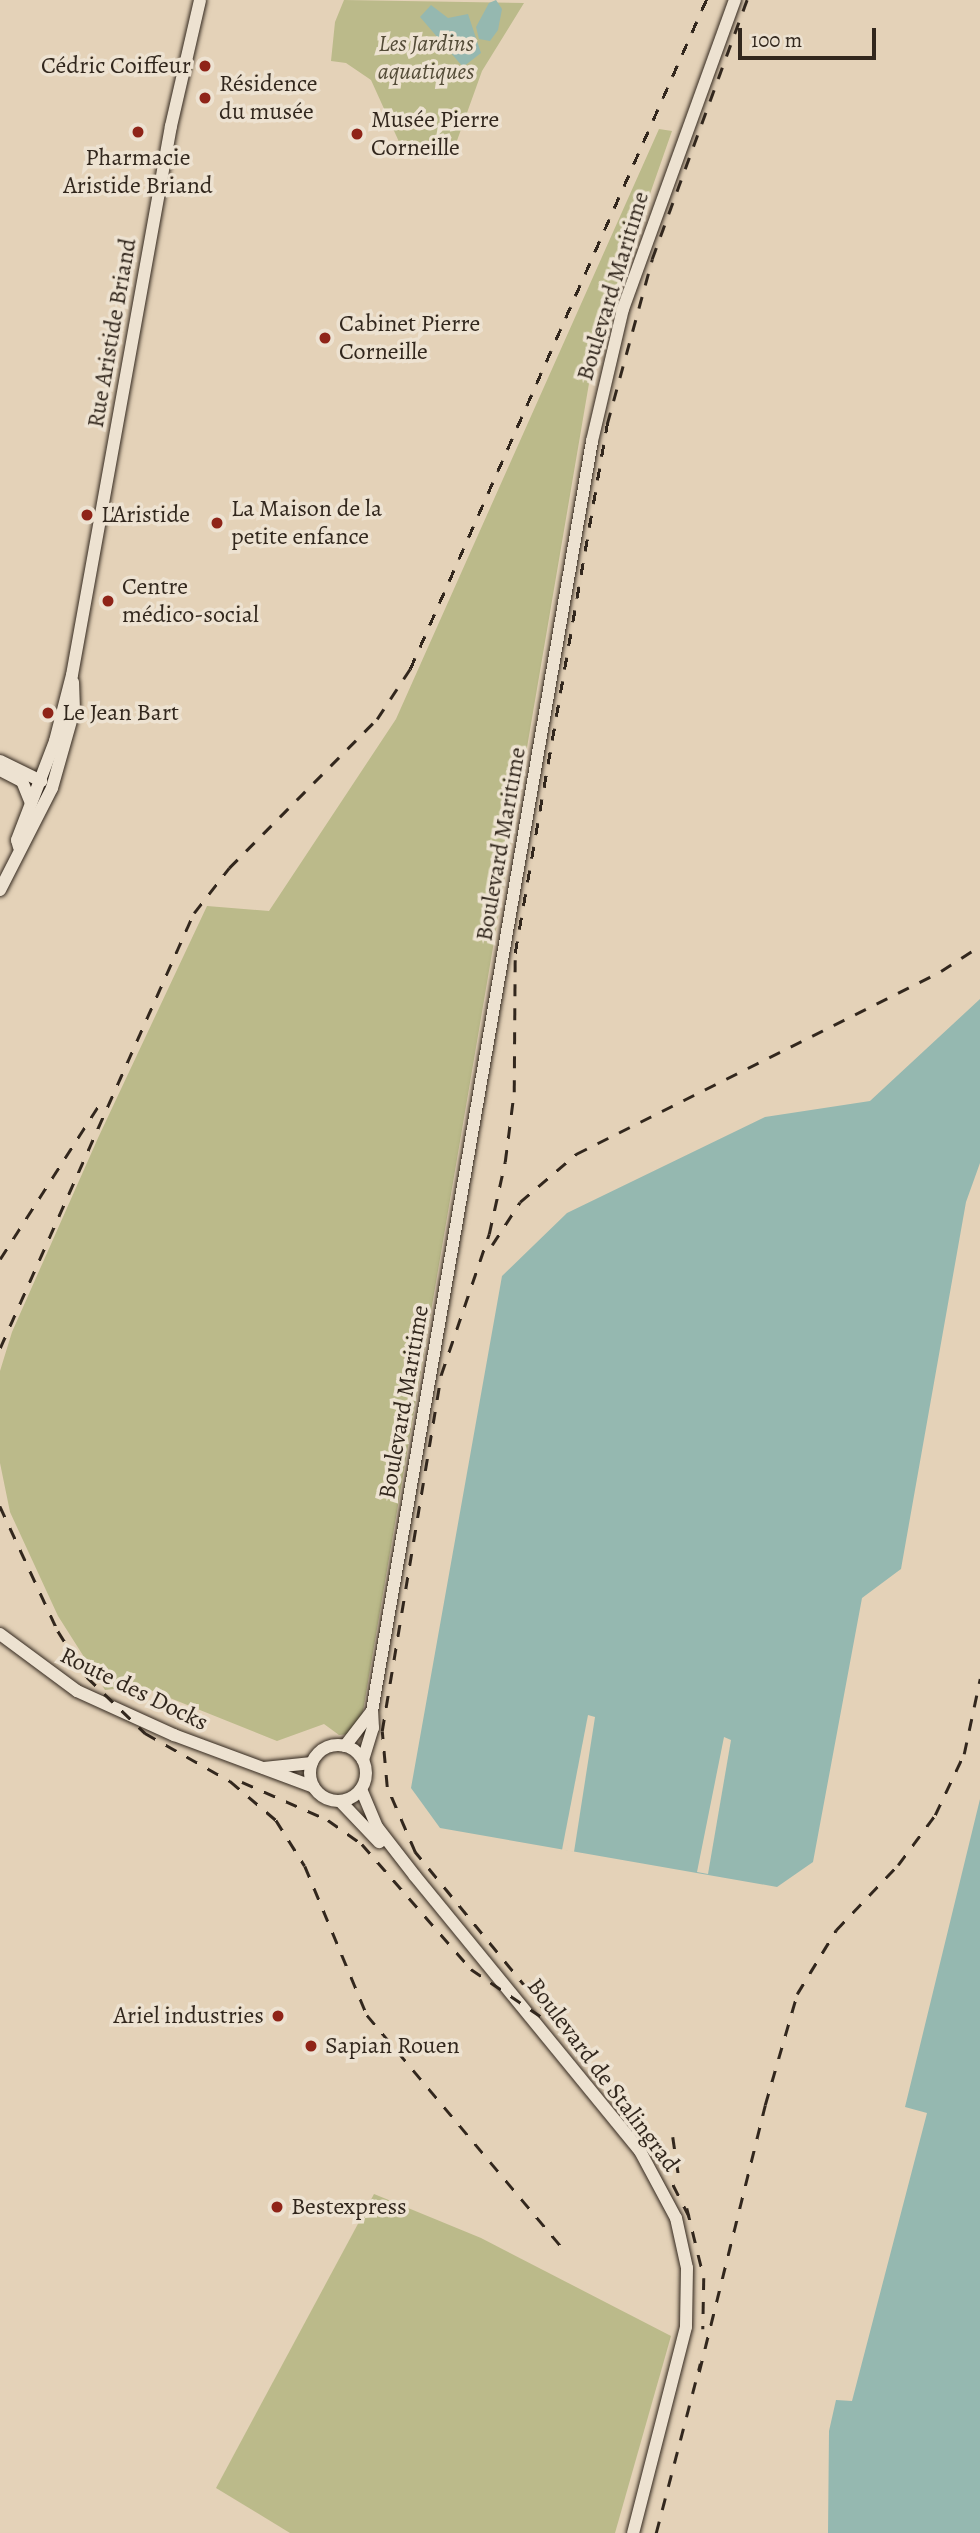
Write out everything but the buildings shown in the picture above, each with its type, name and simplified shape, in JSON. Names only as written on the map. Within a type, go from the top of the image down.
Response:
[{"type":"street","name":"Rue Aristide Briand","points":[[19,847],[17,840],[41,781],[72,675],[171,127],[200,0]]},
{"type":"street","name":"Boulevard Maritime","points":[[363,1760],[373,1728],[372,1711],[592,441],[636,268],[735,0]]},
{"type":"street","name":"Rue Aristide Briand","points":[[0,890],[19,847],[46,803],[74,710],[72,675]]},
{"type":"street","points":[[21,776],[49,755]]},
{"type":"street","points":[[0,761],[21,776],[31,803]]},
{"type":"street","points":[[0,770],[41,781],[56,771]]},
{"type":"street","points":[[41,781],[46,803]]},
{"type":"street","name":"Route des Docks","points":[[0,1634],[77,1691],[257,1769],[314,1787]]},
{"type":"street","name":"Boulevard Maritime","points":[[345,1746],[372,1711]]},
{"type":"street","points":[[345,1746],[363,1760],[366,1772],[361,1789],[340,1801],[325,1798],[314,1787],[312,1763],[324,1749],[345,1746]]},
{"type":"street","name":"Route des Docks","points":[[257,1769],[312,1763]]},
{"type":"street","name":"Boulevard de Stalingrad","points":[[361,1789],[377,1827],[640,2151],[676,2218],[687,2268],[686,2327],[633,2533]]},
{"type":"street","name":"Boulevard de Stalingrad","points":[[340,1801],[415,1876]]},
{"type":"green space","name":"Les Jardins aquatiques","points":[[344,0],[524,3],[482,71],[454,149],[400,144],[371,80],[346,63],[331,61],[335,22]]},
{"type":"green space","points":[[659,129],[672,131],[594,354],[362,1717],[349,1734],[339,1735],[324,1724],[277,1741],[140,1686],[105,1690],[58,1616],[10,1512],[0,1463],[0,1371],[12,1332],[98,1138],[207,906],[269,911],[396,719]]},
{"type":"green space","points":[[374,2194],[481,2238],[671,2336],[615,2533],[290,2533],[216,2488]]},
{"type":"water","points":[[496,0],[502,9],[498,30],[490,41],[479,39],[476,27],[489,3]]},
{"type":"water","points":[[431,5],[448,18],[468,14],[481,53],[463,67],[420,17]]},
{"type":"water","points":[[980,999],[980,1163],[966,1202],[901,1569],[862,1598],[813,1862],[777,1887],[440,1828],[411,1788],[502,1276],[567,1213],[765,1117],[870,1101]]},
{"type":"water","points":[[980,1799],[980,2533],[828,2533],[829,2431],[836,2400],[852,2401],[927,2113],[905,2107]]},
{"type":"pier","points":[[588,1715],[595,1717],[574,1852],[562,1850]]},
{"type":"pier","points":[[724,1737],[731,1740],[708,1874],[697,1872]]},
{"type":"railway","points":[[0,1348],[194,913],[229,868],[377,719],[410,669],[706,0]]},
{"type":"railway","points":[[689,2217],[649,2138],[415,1852],[387,1787],[382,1731],[441,1375],[489,1234],[505,1162],[514,1092],[515,953],[607,424],[652,259],[747,0]]},
{"type":"railway","points":[[492,1245],[520,1202],[576,1154],[941,971],[980,946]]},
{"type":"railway","points":[[0,1259],[100,1103]]},
{"type":"railway","points":[[0,1506],[58,1631],[87,1677],[145,1733],[230,1781],[276,1820],[305,1866],[367,2015],[567,2253]]},
{"type":"railway","points":[[699,2372],[765,2105],[797,1994],[836,1930],[898,1865],[935,1815],[964,1754],[980,1679]]},
{"type":"railway","points":[[242,1782],[328,1820],[362,1844],[471,1969],[549,2022]]},
{"type":"railway","points":[[673,2137],[679,2178]]},
{"type":"railway","points":[[687,2208],[704,2278],[703,2329]]},
{"type":"railway","points":[[656,2533],[700,2364]]},
{"type":"place","name":"Cédric Coiffeur","points":[[205,66]]},
{"type":"place","name":"Résidence du musée","points":[[205,98]]},
{"type":"place","name":"Pharmacie Aristide Briand","points":[[138,132]]},
{"type":"place","name":"Musée Pierre Corneille","points":[[357,134]]},
{"type":"place","name":"Cabinet Pierre Corneille","points":[[325,338]]},
{"type":"place","name":"L'Aristide","points":[[87,515]]},
{"type":"place","name":"La Maison de la petite enfance","points":[[217,523]]},
{"type":"place","name":"Centre médico-social","points":[[108,601]]},
{"type":"place","name":"Le Jean Bart","points":[[48,713]]},
{"type":"place","name":"Ariel industries","points":[[278,2016]]},
{"type":"place","name":"Sapian Rouen","points":[[311,2046]]},
{"type":"place","name":"Bestexpress","points":[[277,2207]]}]
